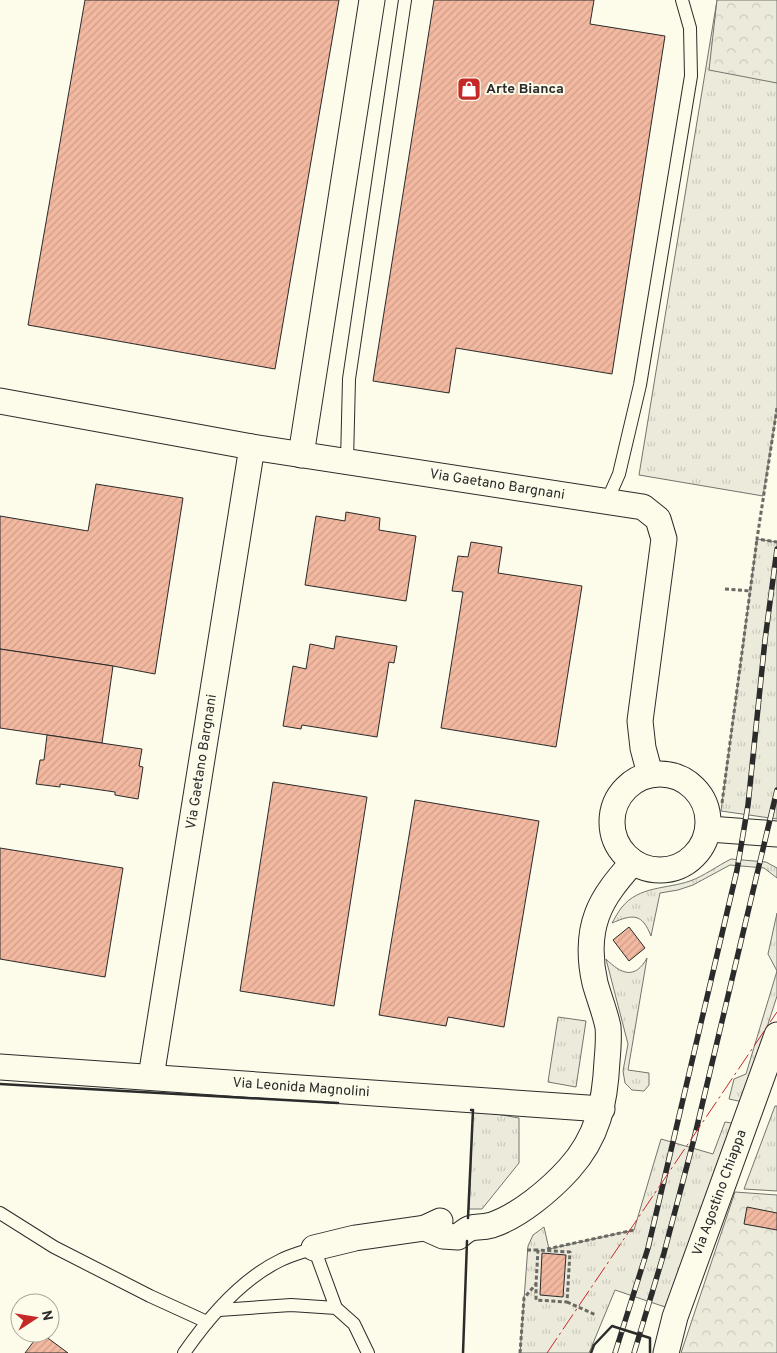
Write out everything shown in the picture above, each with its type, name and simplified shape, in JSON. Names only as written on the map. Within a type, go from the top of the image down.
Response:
[{"type":"street","points":[[301,454],[372,0]]},
{"type":"street","name":"Via Gaetano Bargnani","points":[[0,401],[252,447],[643,507],[658,519],[664,540],[640,721],[643,748],[650,774]]},
{"type":"street","name":"Via Gaetano Bargnani","points":[[151,1077],[252,447]]},
{"type":"street","points":[[715,820],[704,845],[693,858],[680,867],[664,871],[648,869],[632,862],[621,850],[614,836],[612,819],[615,803],[624,790],[635,780],[650,774],[666,773],[681,777],[694,786],[704,798],[709,813],[715,820],[777,834]]},
{"type":"street","points":[[314,1248],[364,1237],[425,1228],[442,1220],[458,1221],[468,1228],[492,1225],[516,1214],[548,1189],[569,1169],[588,1143],[602,1109],[606,1085],[608,1028],[595,982],[592,963],[592,938],[596,916],[604,899],[632,862]]},
{"type":"street","name":"Via Agostino Chiappa","points":[[666,1353],[675,1317],[777,1035]]},
{"type":"street","name":"Via Leonida Magnolini","points":[[0,1067],[602,1109]]},
{"type":"lane","points":[[347,462],[349,379],[405,0]]},
{"type":"lane","points":[[607,502],[619,474],[640,385],[691,76],[690,28],[682,0]]},
{"type":"lane","points":[[0,1213],[54,1246],[150,1296],[207,1322]]},
{"type":"lane","points":[[184,1353],[207,1322],[241,1287],[260,1272],[282,1259],[314,1248],[336,1308],[354,1324],[368,1353]]},
{"type":"lane","points":[[219,1310],[290,1305],[336,1308]]},
{"type":"path","points":[[715,820],[777,408]]},
{"type":"path","points":[[757,539],[777,542]]},
{"type":"path","points":[[725,589],[750,591]]},
{"type":"path","points":[[538,1250],[634,1230]]},
{"type":"path","points":[[527,1250],[570,1252],[567,1302]]},
{"type":"path","points":[[538,1250],[536,1300],[567,1302],[596,1315]]},
{"type":"path","points":[[520,1353],[524,1298],[536,1284]]},
{"type":"green space","points":[[717,0],[777,0],[777,408],[763,496],[639,475]]},
{"type":"green space","points":[[717,0],[777,0],[777,83],[709,70]]},
{"type":"green space","points":[[757,539],[777,542],[777,819],[721,811]]},
{"type":"green space","points":[[731,859],[766,862],[777,868],[777,878],[764,868],[730,865],[693,885],[660,893],[651,936],[648,928],[640,919],[631,917],[612,923],[622,907],[637,895],[690,881]]},
{"type":"green space","points":[[777,913],[777,971],[768,954]]},
{"type":"green space","points":[[647,958],[628,1070],[649,1073],[649,1085],[644,1091],[632,1090],[625,1083],[623,1071],[628,1044],[606,959],[622,971],[633,972],[638,970]]},
{"type":"green space","points":[[777,971],[777,996],[743,1102],[729,1099],[734,1079],[746,1074]]},
{"type":"green space","points":[[558,1017],[586,1021],[576,1087],[548,1082]]},
{"type":"green space","points":[[775,1106],[777,1106],[777,1191],[744,1189]]},
{"type":"green space","points":[[473,1110],[519,1118],[519,1163],[482,1209],[469,1209]]},
{"type":"green space","points":[[725,1122],[738,1124],[668,1308],[615,1290],[589,1353],[520,1353],[528,1246],[533,1235],[544,1227],[549,1249],[634,1230],[661,1139],[713,1154]]},
{"type":"green space","points":[[735,1192],[777,1195],[777,1353],[681,1353]]},
{"type":"building","points":[[85,0],[339,0],[275,369],[28,325]]},
{"type":"building","points":[[434,0],[594,0],[590,24],[665,36],[612,374],[456,348],[449,393],[373,381]]},
{"type":"building","points":[[96,484],[183,498],[155,674],[0,649],[0,516],[88,531]]},
{"type":"building","points":[[346,512],[380,518],[379,530],[416,536],[406,601],[305,585],[316,516],[345,521]]},
{"type":"building","points":[[471,542],[502,547],[498,573],[582,586],[556,747],[441,728],[463,592],[452,591],[458,556],[468,557]]},
{"type":"building","points":[[336,636],[397,646],[394,663],[389,662],[377,737],[302,725],[301,729],[283,726],[293,666],[306,669],[310,644],[334,649]]},
{"type":"building","points":[[0,649],[113,666],[102,743],[0,728]]},
{"type":"building","points":[[47,735],[142,749],[139,766],[143,767],[138,799],[115,795],[115,792],[60,784],[60,787],[36,784],[40,760],[44,760]]},
{"type":"building","points":[[273,782],[367,797],[334,1006],[240,991]]},
{"type":"building","points":[[415,800],[539,821],[504,1027],[448,1017],[446,1026],[379,1015]]},
{"type":"building","points":[[0,848],[123,868],[105,977],[0,959]]},
{"type":"building","points":[[629,927],[645,948],[629,961],[613,940]]},
{"type":"building","points":[[747,1207],[777,1213],[777,1230],[744,1224]]},
{"type":"building","points":[[542,1253],[566,1255],[563,1297],[540,1295]]},
{"type":"building","points":[[32,1343],[54,1343],[68,1353],[25,1353]]},
{"type":"railway","points":[[615,1353],[648,1248],[737,870],[748,805],[765,640],[777,549]]},
{"type":"railway","points":[[634,1353],[664,1253],[694,1139],[777,790]]},
{"type":"wall","points":[[0,1084],[338,1103]]},
{"type":"wall","points":[[468,1218],[473,1110],[471,1110]]},
{"type":"wall","points":[[463,1353],[467,1241]]},
{"type":"wall","points":[[591,1353],[594,1345],[612,1326],[650,1338],[650,1353]]},
{"type":"power","points":[[547,1353],[777,1012]]},
{"type":"place","name":"Arte Bianca","points":[[469,89]]}]
